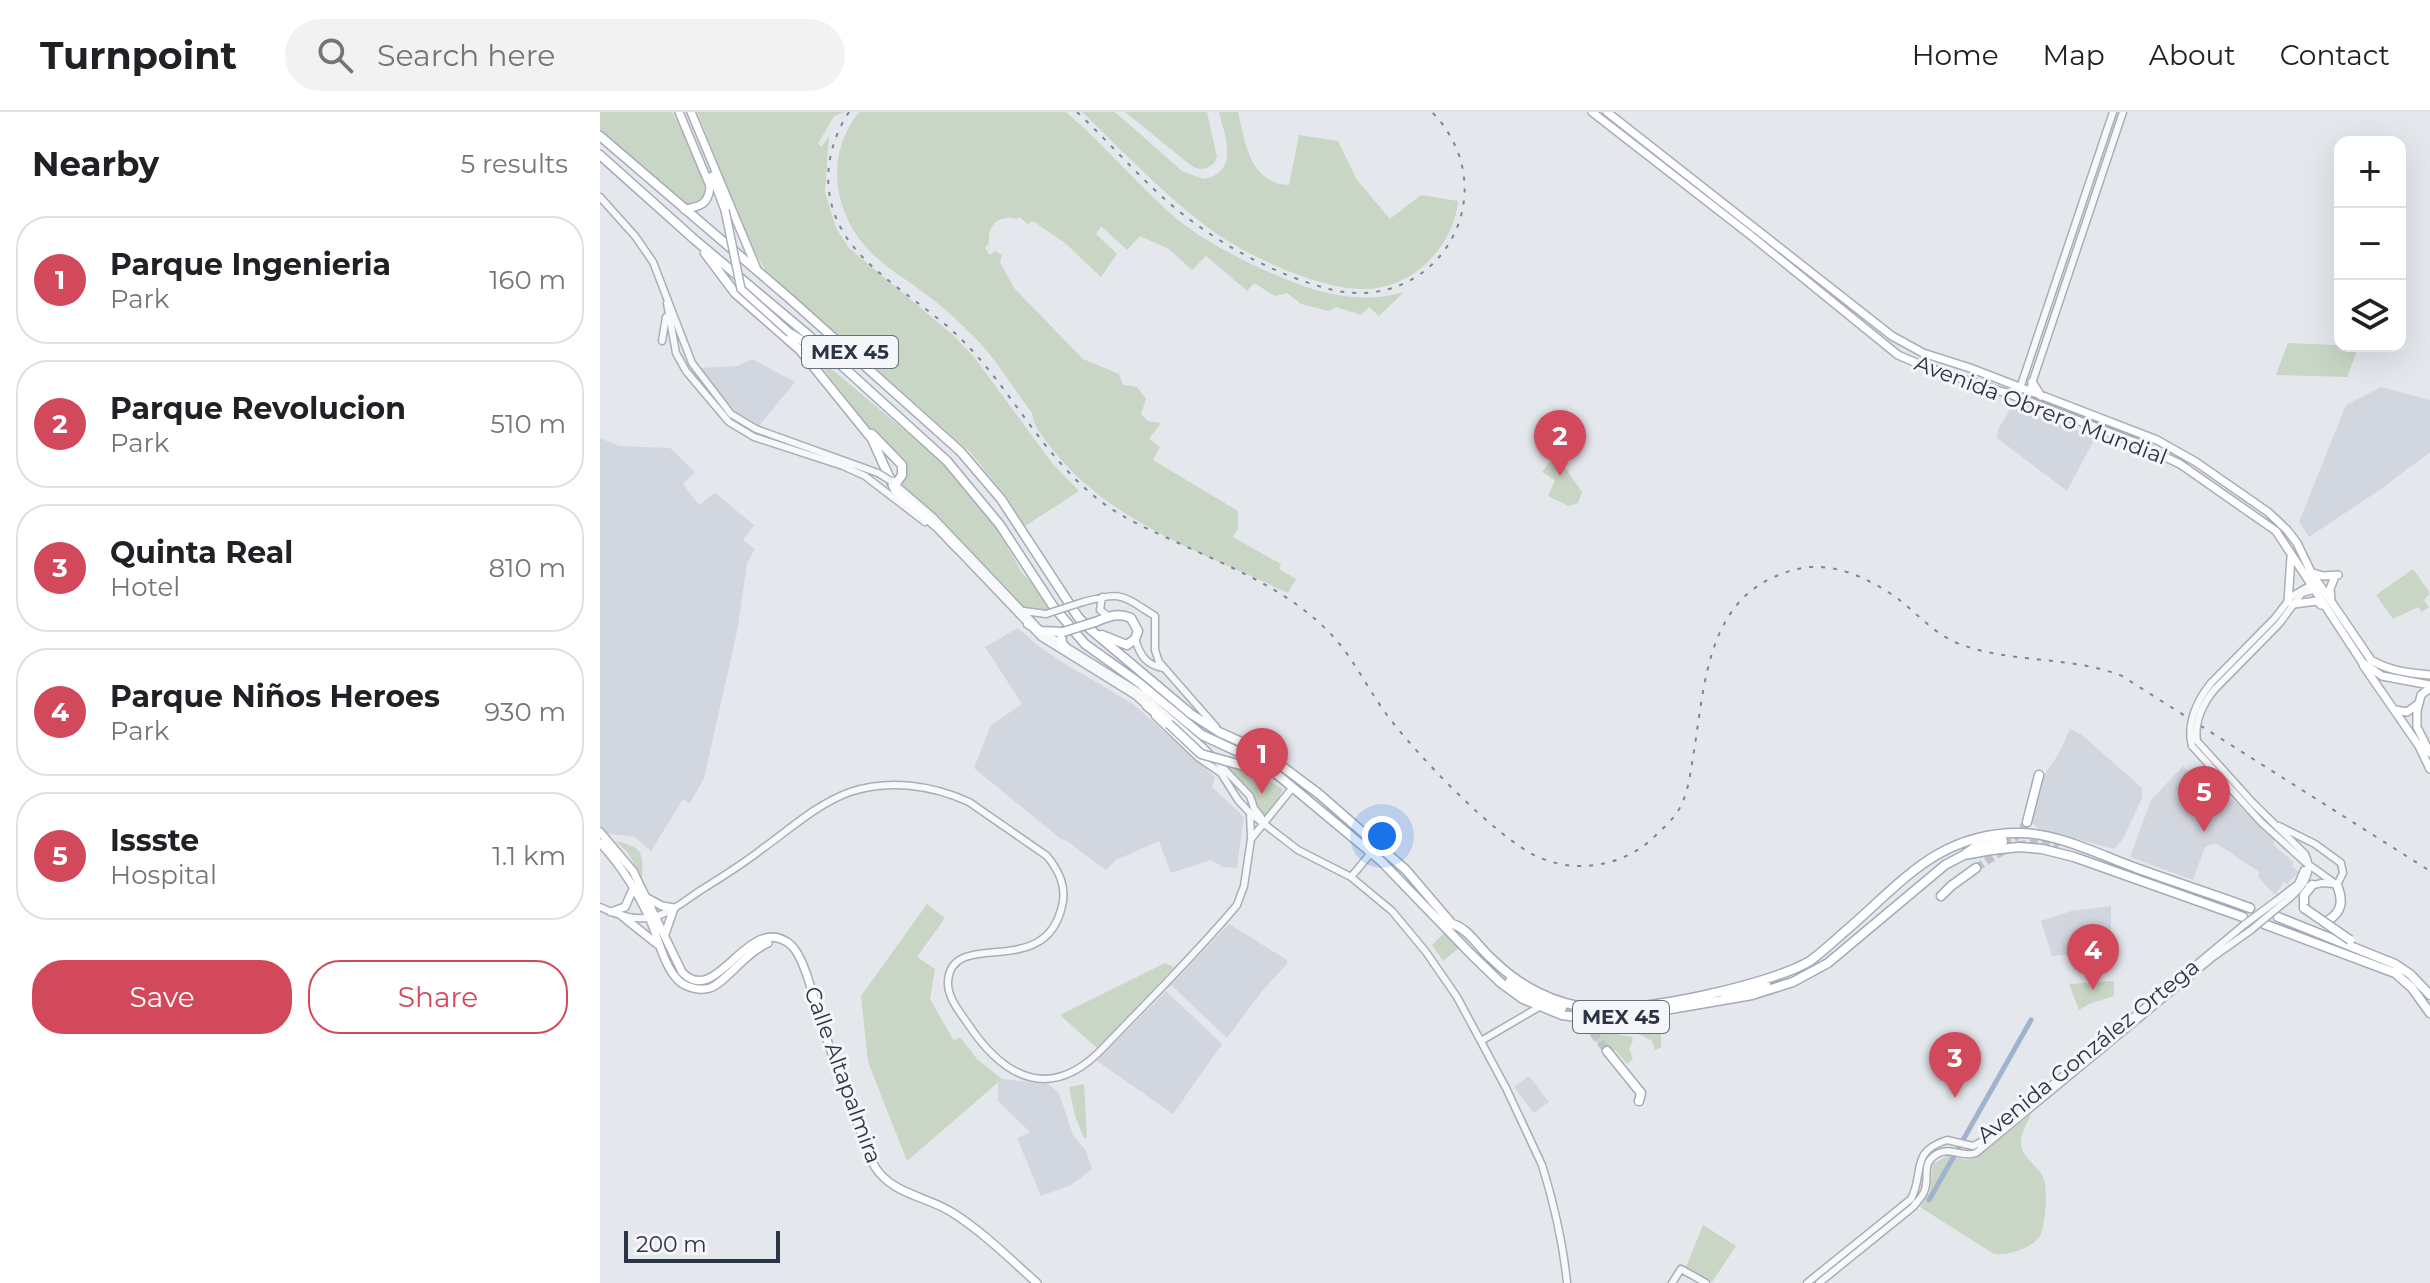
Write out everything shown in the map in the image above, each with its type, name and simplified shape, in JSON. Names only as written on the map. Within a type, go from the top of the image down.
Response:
[{"type":"main road","points":[[679,112],[707,164],[725,210],[741,289],[790,333],[839,364]]},
{"type":"main road","points":[[691,112],[758,272]]},
{"type":"main road","name":"Avenida Obrero Mundial","points":[[1592,112],[1898,355],[2017,397],[2025,394],[2043,398],[2157,440],[2196,462],[2276,519],[2297,543],[2329,613],[2419,746],[2430,769]]},
{"type":"main road","name":"Avenida Obrero Mundial","points":[[1607,112],[1892,336],[1923,353],[1970,368],[2162,453],[2276,531],[2371,660],[2382,667],[2430,675]]},
{"type":"main road","name":"MEX 45","points":[[600,136],[926,418],[960,451],[1001,499],[1066,599],[1093,625],[1191,714],[1274,759],[1354,823],[1406,870],[1452,924],[1460,926],[1495,963],[1535,991],[1570,1005],[1613,1009],[1662,1002],[1781,976],[1812,960],[1929,858],[1962,842],[2001,834],[2036,835],[2068,843],[2250,908]]},
{"type":"main road","points":[[684,209],[704,204],[710,191],[710,181],[691,136]]},
{"type":"main road","name":"MEX 45","points":[[600,155],[947,461],[1000,525],[1048,611],[1202,735],[1260,762],[1293,787],[1371,853],[1501,983],[1539,1007],[1562,1015],[1592,1019],[1625,1017],[1752,995],[1793,982],[1828,963],[1945,865],[1964,855],[2019,847],[2074,857],[2247,923]]},
{"type":"main road","points":[[695,240],[735,293],[800,350]]},
{"type":"main road","points":[[790,333],[800,350],[857,419],[902,465],[902,475],[896,485]]},
{"type":"main road","points":[[2032,382],[2043,398]]},
{"type":"main road","points":[[857,419],[878,451],[891,486],[957,548]]},
{"type":"main road","points":[[2291,555],[2291,603],[2317,601],[2329,613]]},
{"type":"main road","points":[[2311,572],[2337,576],[2330,589],[2331,602]]},
{"type":"main road","points":[[1028,624],[1045,637],[1093,625],[1108,616],[1119,614],[1131,618],[1138,631],[1135,639],[1122,645],[1093,625]]},
{"type":"main road","points":[[1062,632],[1062,643],[1066,648]]},
{"type":"main road","points":[[2362,662],[2382,676],[2430,686],[2407,712],[2400,713],[2393,709]]},
{"type":"main road","points":[[2412,673],[2418,683],[2417,727],[2430,753]]},
{"type":"main road","points":[[1147,706],[1201,754],[1279,776]]},
{"type":"main road","points":[[2027,822],[2039,775]]},
{"type":"main road","points":[[600,832],[627,862],[647,898],[661,949],[680,981],[701,989],[716,985],[744,958],[777,939]]},
{"type":"main road","points":[[1964,855],[1975,847],[2003,841]]},
{"type":"main road","points":[[600,843],[625,873],[682,972],[699,982],[710,980],[753,944],[777,939]]},
{"type":"main road","points":[[2059,846],[2121,867],[2135,868]]},
{"type":"main road","points":[[1941,896],[1976,868]]},
{"type":"main road","points":[[2312,885],[2304,895],[2304,908],[2377,956]]},
{"type":"main road","points":[[2337,885],[2341,905],[2336,915],[2324,923],[2316,926],[2280,918],[2402,968],[2430,995]]},
{"type":"main road","points":[[611,912],[625,907],[632,896],[633,886]]},
{"type":"main road","points":[[647,898],[674,908],[665,938]]},
{"type":"main road","points":[[622,916],[661,949]]},
{"type":"main road","points":[[2264,924],[2343,952],[2400,977],[2430,1013]]},
{"type":"main road","name":"Calle Altapalmira","points":[[777,939],[789,944],[799,957],[874,1166],[897,1188],[942,1206],[963,1219],[1037,1283]]},
{"type":"main road","points":[[1495,963],[1519,988],[1562,1008]]},
{"type":"main road","points":[[1683,1002],[1748,990],[1781,976]]},
{"type":"main road","points":[[1607,1051],[1641,1093],[1639,1101]]},
{"type":"street","points":[[2025,394],[2113,112]]},
{"type":"street","points":[[2025,394],[2032,382],[2123,112]]},
{"type":"street","points":[[600,197],[635,236],[653,262],[667,303],[662,341]]},
{"type":"street","points":[[667,303],[672,308],[685,350],[696,370],[737,419],[756,429],[878,473],[896,485],[933,517],[1045,637],[1136,696],[1159,721],[1231,780],[1238,800],[1250,813],[1300,848],[1352,876],[1392,907],[1428,949],[1508,1087],[1540,1161],[1559,1222],[1567,1283]]},
{"type":"street","points":[[667,313],[676,353],[686,371],[737,428],[754,437],[865,476],[957,548],[1028,624]]},
{"type":"street","points":[[2316,586],[2292,596],[2291,603],[2213,686],[2203,692],[2190,730],[2194,744],[2251,806],[2307,863],[2337,885]]},
{"type":"street","points":[[1021,610],[1030,614],[1118,595],[1138,604],[1155,616],[1156,655],[1163,668],[1225,735]]},
{"type":"street","points":[[1102,597],[1100,610],[1108,616]]},
{"type":"street","points":[[1131,618],[1141,618],[1143,611],[1138,604]]},
{"type":"street","points":[[1048,611],[1041,624],[1045,637],[1142,694],[1204,748],[1264,822]]},
{"type":"street","points":[[1135,639],[1147,663],[1163,668]]},
{"type":"street","points":[[600,907],[622,916],[652,917],[674,908],[757,853],[817,808],[847,793],[879,786],[920,786],[969,802],[1047,856],[1063,884],[1064,898],[1057,924],[1037,944],[1024,949],[974,954],[956,963],[949,974],[950,996],[976,1037],[1000,1063],[1014,1072],[1031,1077],[1058,1078],[1086,1066],[1237,905],[1242,894],[1251,839],[1250,813]]},
{"type":"street","points":[[1251,839],[1293,787]]},
{"type":"street","points":[[2251,806],[2305,854],[2306,879],[2295,894]]},
{"type":"street","points":[[2272,822],[2335,858],[2343,868],[2337,885]]},
{"type":"street","points":[[1352,876],[1371,853]]},
{"type":"street","points":[[2278,903],[2298,884],[2307,863]]},
{"type":"street","points":[[2278,903],[2312,885],[2337,885]]},
{"type":"street","name":"Avenida González Ortega","points":[[1807,1283],[1911,1199],[1916,1189],[1920,1161],[1928,1150],[1947,1140],[1973,1146],[1987,1139],[2247,923],[2278,903]]},
{"type":"street","name":"Avenida González Ortega","points":[[1819,1283],[1913,1207],[1925,1190],[1925,1167],[1936,1155],[1946,1151],[1969,1156],[1976,1153],[2213,957],[2247,923]]},
{"type":"street","points":[[1482,1041],[1539,1007]]},
{"type":"street","points":[[1672,1283],[1681,1269],[1706,1283]]},
{"type":"shaded area","points":[[752,359],[795,382],[758,427],[738,414],[701,368],[737,366]]},
{"type":"shaded area","points":[[2381,387],[2430,400],[2430,452],[2309,537],[2299,522],[2346,405]]},
{"type":"shaded area","points":[[2013,405],[2095,438],[2067,491],[1997,438],[1998,429]]},
{"type":"shaded area","points":[[600,438],[619,446],[670,448],[695,472],[683,484],[699,505],[715,493],[754,525],[743,540],[755,549],[747,563],[738,627],[704,778],[690,803],[683,799],[651,851],[635,837],[605,833],[600,828]]},
{"type":"shaded area","points":[[1018,628],[1062,662],[1133,704],[1215,777],[1212,787],[1244,817],[1237,868],[1223,867],[1211,860],[1171,873],[1159,841],[1116,860],[1106,870],[1062,840],[974,768],[991,725],[1022,704],[985,647]]},
{"type":"shaded area","points":[[2070,729],[2082,735],[2142,788],[2142,798],[2123,839],[2114,849],[2039,829],[2030,821],[2042,778],[2058,755]]},
{"type":"shaded area","points":[[2183,766],[2194,776],[2199,771],[2229,796],[2274,838],[2274,845],[2294,863],[2292,866],[2299,872],[2287,884],[2284,882],[2275,895],[2258,877],[2259,872],[2216,843],[2205,847],[2193,880],[2130,857],[2151,800]]},
{"type":"shaded area","points":[[2111,906],[2111,951],[2052,956],[2041,921],[2071,911]]},
{"type":"shaded area","points":[[1229,924],[1287,960],[1287,964],[1262,991],[1227,1038],[1171,985]]},
{"type":"shaded area","points":[[1166,991],[1222,1044],[1173,1114],[1097,1061]]},
{"type":"shaded area","points":[[1529,1076],[1549,1102],[1534,1113],[1514,1087]]},
{"type":"shaded area","points":[[1002,1079],[1048,1084],[1059,1093],[1073,1135],[1086,1151],[1092,1169],[1071,1185],[1041,1196],[1017,1138],[1030,1132],[998,1101],[998,1082]]},
{"type":"green space","points":[[600,112],[672,112],[704,185],[700,203],[684,205],[600,132]]},
{"type":"green space","points":[[697,112],[845,112],[834,116],[818,144],[822,146],[829,136],[825,192],[836,228],[849,248],[953,335],[974,357],[1052,463],[1079,491],[1025,526],[1008,499],[970,452],[766,271],[752,248]]},
{"type":"green space","points":[[859,112],[1066,112],[1177,219],[1232,254],[1288,280],[1326,293],[1364,298],[1404,292],[1379,316],[1369,307],[1361,315],[1336,307],[1329,311],[1301,304],[1287,293],[1275,296],[1254,283],[1247,291],[1206,256],[1192,270],[1169,249],[1140,236],[1127,250],[1101,226],[1096,234],[1117,254],[1101,277],[1065,243],[1033,221],[1028,224],[1019,217],[1005,218],[996,222],[990,231],[989,243],[985,248],[990,255],[995,251],[1002,255],[1000,262],[1014,288],[1083,359],[1119,374],[1123,385],[1137,387],[1146,399],[1141,414],[1148,421],[1161,423],[1149,439],[1160,447],[1153,460],[1238,511],[1238,529],[1233,537],[1281,564],[1279,569],[1296,579],[1288,593],[1159,533],[1099,495],[1072,472],[1049,445],[1036,426],[1032,413],[985,348],[944,308],[872,254],[854,231],[840,197],[837,180],[841,145]]},
{"type":"green space","points":[[1082,112],[1115,112],[1182,171],[1203,179],[1215,175],[1226,161],[1226,142],[1219,112],[1238,112],[1252,159],[1266,177],[1276,183],[1289,185],[1299,135],[1338,141],[1357,180],[1390,219],[1421,195],[1458,201],[1454,220],[1441,246],[1409,277],[1380,288],[1330,285],[1291,272],[1223,238],[1185,210]]},
{"type":"green space","points":[[1125,112],[1207,112],[1217,157],[1215,161],[1208,168],[1193,167]]},
{"type":"green space","points":[[2288,343],[2334,345],[2334,352],[2357,352],[2347,377],[2276,375]]},
{"type":"green space","points":[[809,350],[928,450],[954,476],[997,528],[1022,573],[1049,609],[1040,612],[1024,608],[945,524],[902,486],[906,475],[903,460],[865,423]]},
{"type":"green space","points":[[1556,454],[1582,492],[1578,503],[1569,506],[1548,496],[1555,480],[1542,472]]},
{"type":"green space","points":[[2413,569],[2430,593],[2424,600],[2429,607],[2422,612],[2418,607],[2393,619],[2376,595]]},
{"type":"green space","points":[[1219,762],[1253,772],[1283,789],[1266,821]]},
{"type":"green space","points":[[616,841],[640,852],[642,878],[628,853]]},
{"type":"green space","points":[[927,904],[945,918],[917,957],[935,969],[930,999],[954,1041],[960,1037],[977,1059],[1002,1079],[907,1161],[868,1062],[861,996]]},
{"type":"green space","points":[[1445,932],[1460,947],[1443,961],[1432,945]]},
{"type":"green space","points":[[1165,963],[1174,967],[1097,1048],[1060,1015]]},
{"type":"green space","points":[[2114,981],[2114,996],[2079,1010],[2069,984]]},
{"type":"green space","points":[[1655,1024],[1661,1027],[1661,1047],[1655,1050],[1652,1041],[1639,1034]]},
{"type":"green space","points":[[1600,1031],[1632,1037],[1629,1049],[1633,1059],[1627,1064],[1615,1050],[1610,1049],[1607,1056],[1594,1039],[1594,1034]]},
{"type":"green space","points":[[1084,1084],[1087,1137],[1084,1138],[1075,1116],[1069,1087]]},
{"type":"green space","points":[[2032,1113],[2021,1144],[2045,1184],[2045,1216],[2037,1240],[2019,1250],[1994,1254],[1920,1207],[1930,1192],[1933,1164],[1949,1155],[1965,1160],[1976,1158]]},
{"type":"green space","points":[[1703,1225],[1736,1246],[1712,1282],[1686,1267]]},
{"type":"waterway","points":[[1929,1200],[2031,1020]]},
{"type":"tunnel","points":[[2003,841],[2016,837],[2027,822]]},
{"type":"tunnel","points":[[1976,868],[2015,846],[2035,843],[2059,846]]},
{"type":"tunnel","points":[[1564,1010],[1590,1013],[1623,1011]]},
{"type":"tunnel","points":[[1576,1016],[1607,1051]]},
{"type":"railway","points":[[849,112],[836,137],[828,178],[837,220],[859,253],[958,336],[994,376],[1060,462],[1099,500],[1135,523],[1275,590],[1328,631],[1387,715],[1436,772],[1500,832],[1538,857],[1574,866],[1606,863],[1635,851],[1669,822],[1678,811],[1686,792],[1705,680],[1721,630],[1734,609],[1751,591],[1779,575],[1813,567],[1840,570],[1870,581],[1957,643],[1977,650],[2081,665],[2122,676],[2430,871]]},
{"type":"railway","points":[[1077,112],[1168,202],[1224,243],[1308,283],[1329,289],[1368,293],[1402,285],[1430,267],[1450,241],[1462,211],[1464,178],[1454,144],[1432,112]]},
{"type":"place","name":"Parque Revolucion","points":[[1560,476]]},
{"type":"place","name":"Parque Ingenieria","points":[[1262,794]]},
{"type":"place","name":"Issste","points":[[2204,832]]},
{"type":"place","name":"Parque Niños Heroes","points":[[2093,990]]},
{"type":"place","name":"Quinta Real","points":[[1955,1098]]}]
